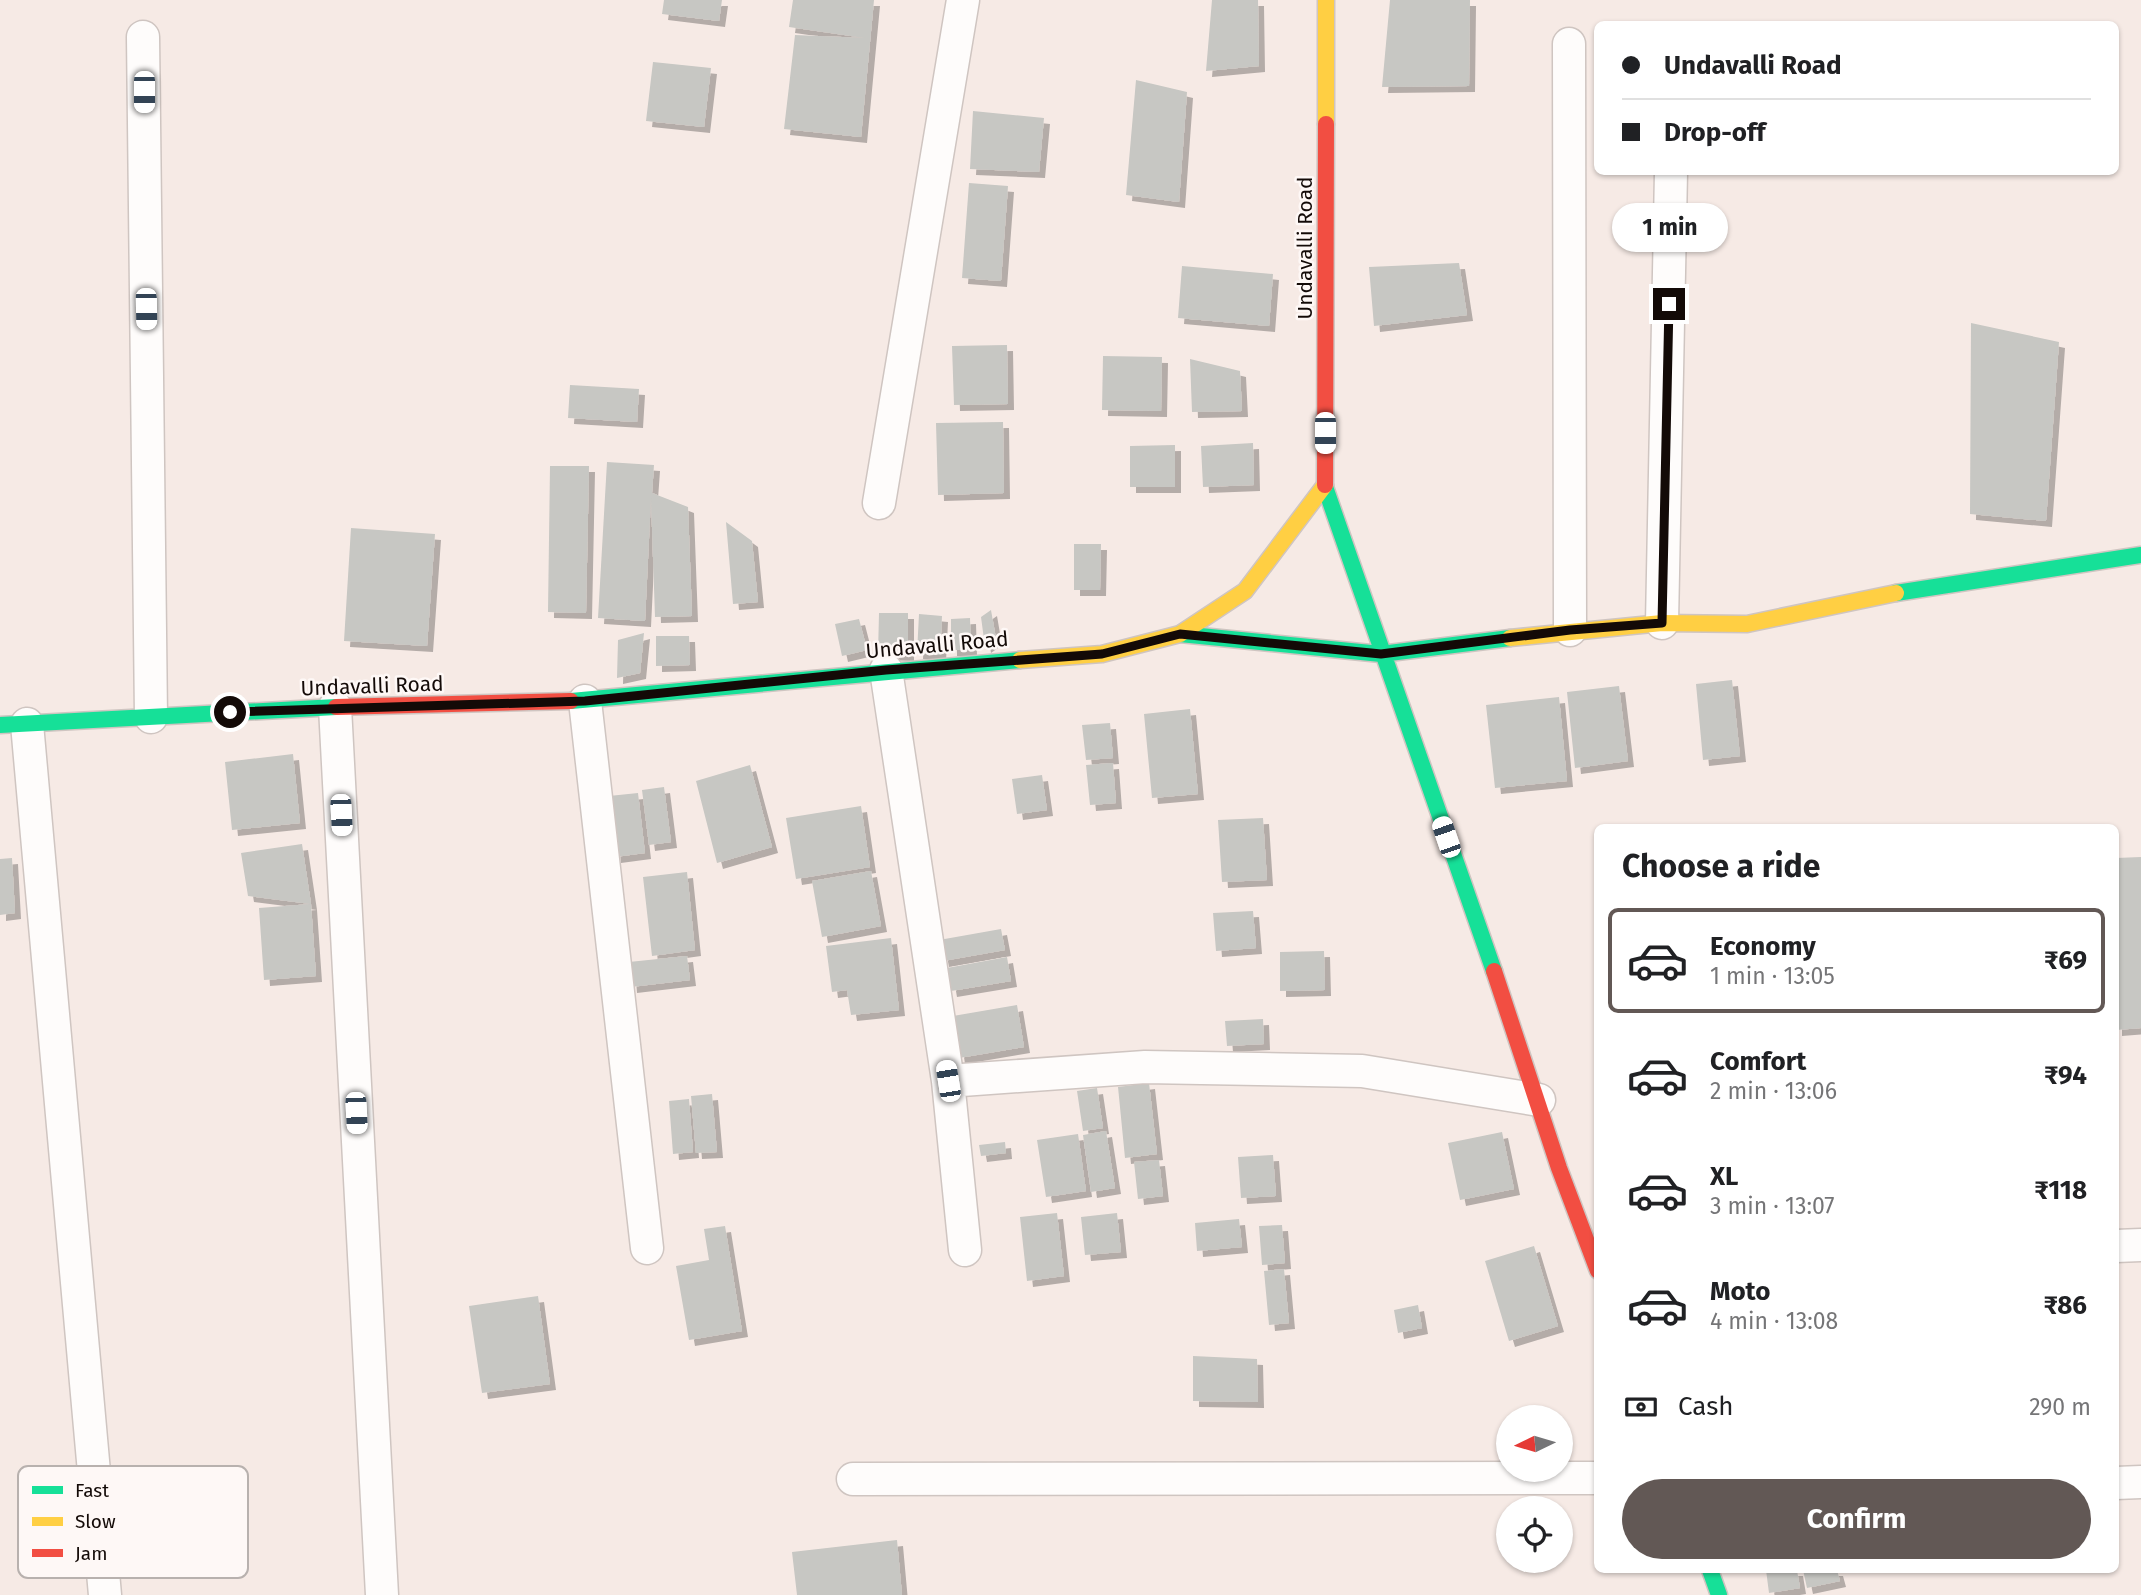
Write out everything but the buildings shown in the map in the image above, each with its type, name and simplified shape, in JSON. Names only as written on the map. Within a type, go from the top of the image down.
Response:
[{"type":"main road","name":"Undavalli Road","points":[[14,724],[335,707],[585,701],[886,670],[1102,654],[1180,634],[1245,591],[1325,487],[1326,0]]},
{"type":"main road","points":[[1325,487],[1381,654],[1539,1100],[1559,1168],[1594,1260]]},
{"type":"main road","points":[[1180,634],[1381,654],[1570,630],[1662,623],[1747,624],[1934,584],[2141,555]]},
{"type":"main road","points":[[1711,1573],[1719,1595]]},
{"type":"street","points":[[879,503],[963,0]]},
{"type":"street","points":[[143,37],[151,717]]},
{"type":"street","points":[[1569,44],[1570,630]]},
{"type":"street","points":[[1662,623],[1671,175]]},
{"type":"street","points":[[886,670],[948,1081],[965,1250]]},
{"type":"street","points":[[585,701],[648,1248]]},
{"type":"street","points":[[335,707],[382,1595]]},
{"type":"street","points":[[14,724],[92,1466]]},
{"type":"street","points":[[948,1081],[1145,1067],[1362,1071],[1539,1100]]},
{"type":"street","points":[[2119,1246],[2141,1245]]},
{"type":"street","points":[[853,1479],[1594,1478]]},
{"type":"street","points":[[2119,1483],[2141,1482]]},
{"type":"traffic: fast","points":[[1325,487],[1494,971]]},
{"type":"traffic: fast","points":[[1896,593],[2141,555]]},
{"type":"traffic: fast","points":[[1180,634],[1381,654],[1510,638]]},
{"type":"traffic: fast","points":[[571,701],[1020,660]]},
{"type":"traffic: fast","points":[[0,725],[336,707]]},
{"type":"traffic: fast","points":[[1711,1573],[1719,1595]]},
{"type":"traffic: slow","points":[[1326,0],[1326,124]]},
{"type":"traffic: slow","points":[[1020,660],[1102,654],[1180,634],[1245,591],[1325,485]]},
{"type":"traffic: slow","points":[[1510,638],[1662,623],[1747,624],[1896,593]]},
{"type":"traffic: jam","points":[[1325,485],[1326,124]]},
{"type":"traffic: jam","points":[[336,707],[571,701]]},
{"type":"traffic: jam","points":[[1494,971],[1559,1168],[1594,1260]]},
{"type":"route","points":[[230,712],[585,701],[886,670],[1102,654],[1180,634],[1381,654],[1529,638],[1570,630],[1662,623],[1669,304]]}]
